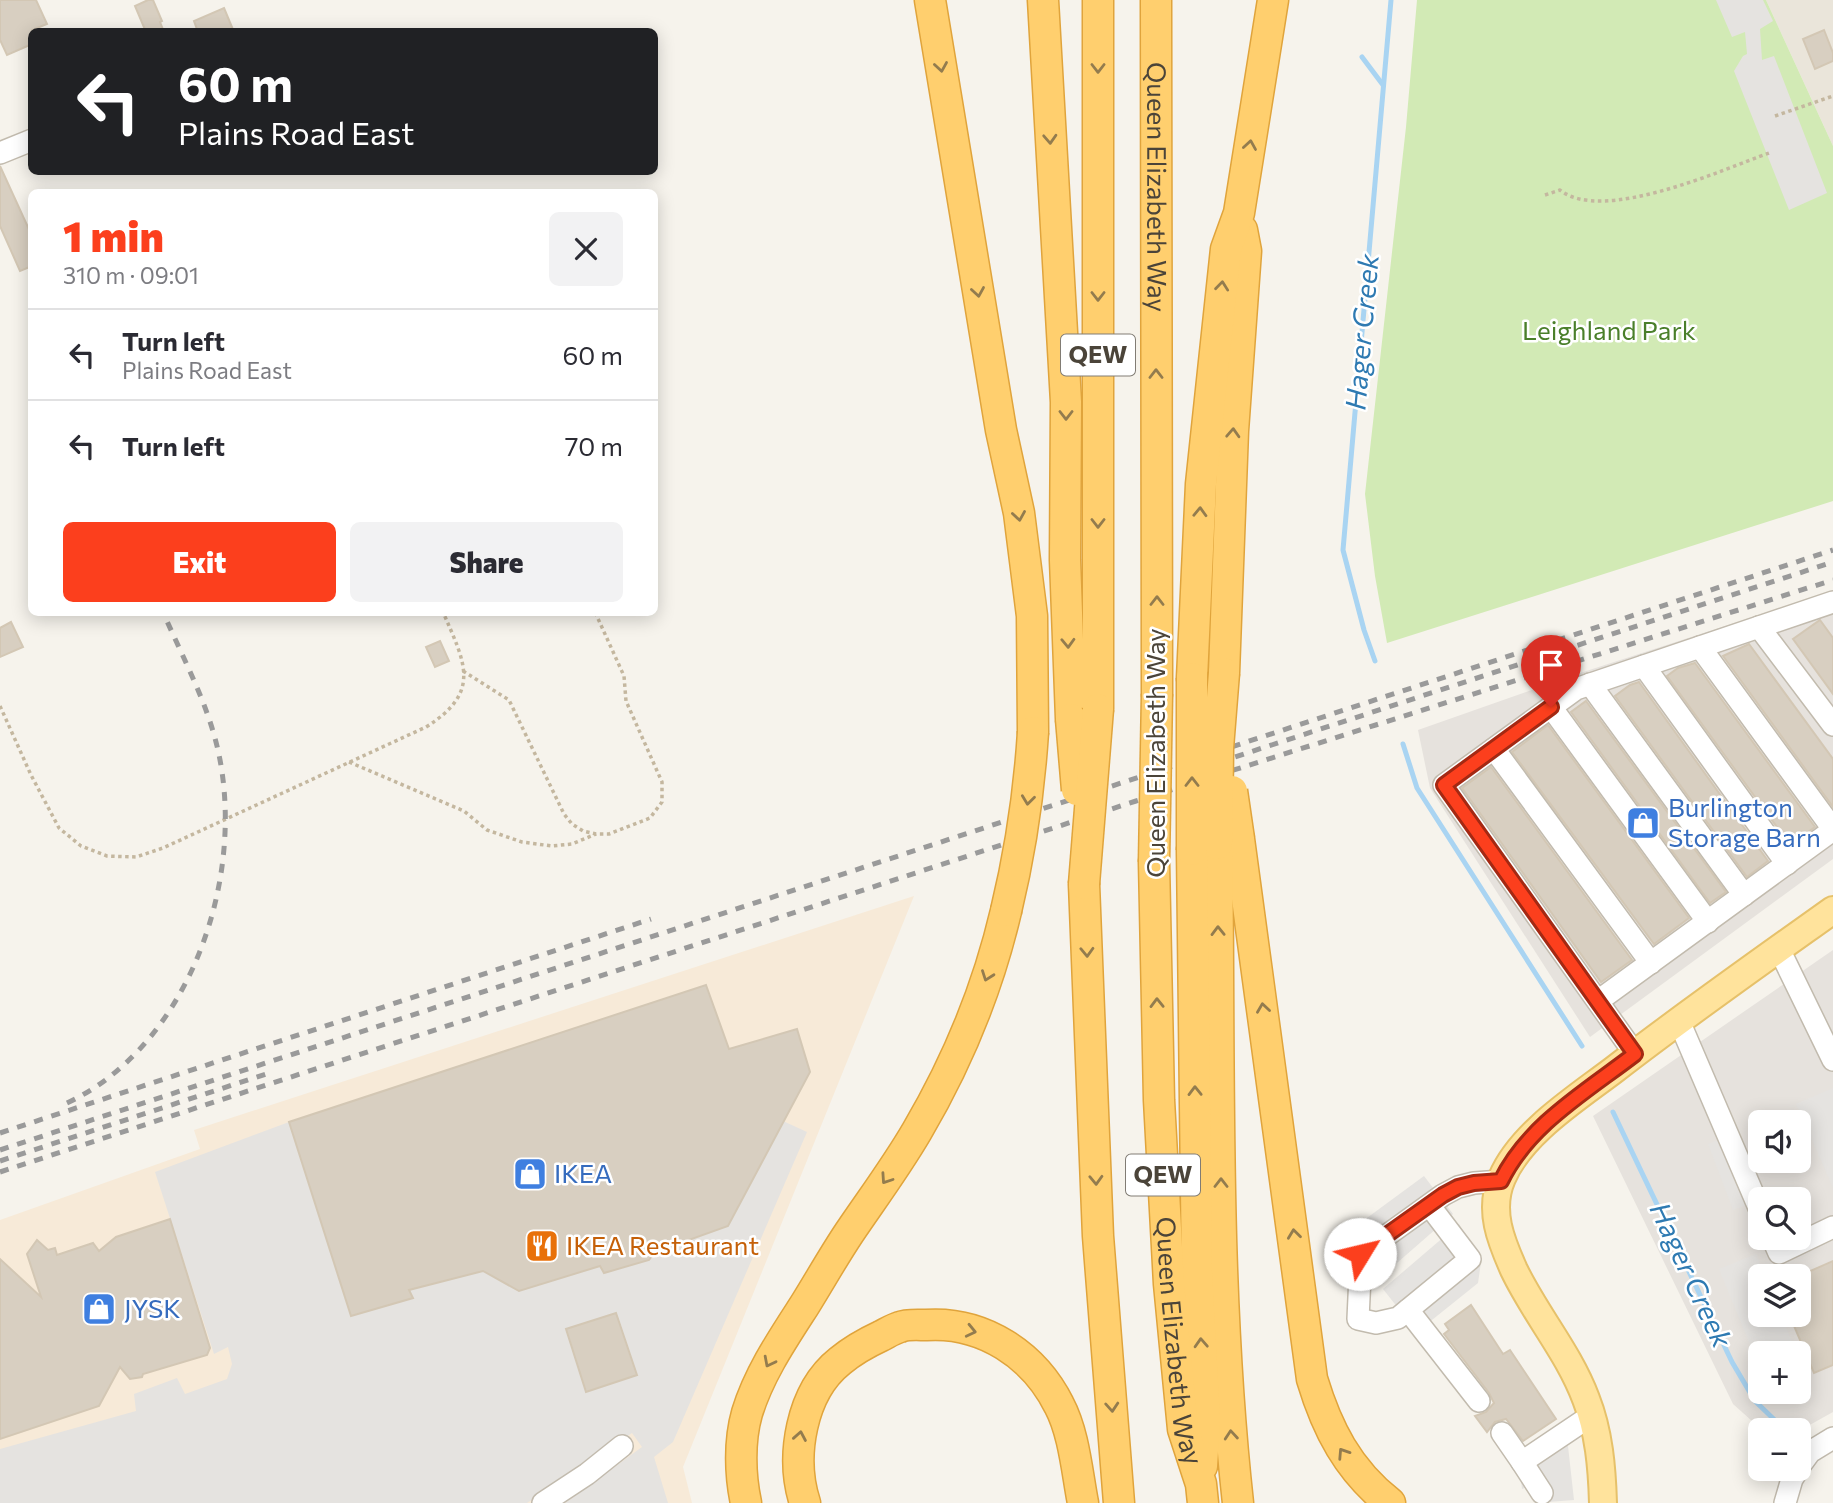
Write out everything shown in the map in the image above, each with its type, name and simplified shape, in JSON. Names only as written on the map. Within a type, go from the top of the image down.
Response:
[{"type":"highway","points":[[746,1503],[741,1457],[746,1416],[755,1389],[773,1354],[848,1234],[891,1173],[942,1086],[972,1019],[998,948],[1020,852],[1029,796],[1033,732],[1032,616],[1019,513],[1001,430],[930,0]]},
{"type":"highway","name":"QEW","points":[[1098,0],[1084,714],[1084,884],[1098,1236],[1119,1503]]},
{"type":"highway","name":"Queen Elizabeth Way","points":[[1156,0],[1157,694],[1154,862],[1159,1100],[1169,1284],[1183,1429],[1202,1494]]},
{"type":"highway","points":[[1272,0],[1239,213],[1226,250],[1201,484],[1192,678],[1216,844],[1312,1379],[1322,1413],[1343,1453],[1357,1472],[1390,1503]]},
{"type":"highway","points":[[1039,7],[1066,402],[1065,560],[1084,714]]},
{"type":"highway","points":[[1202,1494],[1205,1421],[1197,1273],[1216,844],[1232,785],[1224,673],[1233,431],[1246,251],[1239,213]]},
{"type":"highway","points":[[1216,844],[1222,1269],[1227,1391],[1238,1503]]},
{"type":"highway","points":[[805,1503],[798,1465],[798,1448],[800,1430],[817,1389],[838,1362],[863,1345],[901,1326],[939,1324],[980,1332],[1008,1345],[1032,1366],[1060,1406],[1069,1434],[1083,1503]]},
{"type":"main road","points":[[1603,1503],[1602,1471],[1592,1415],[1577,1379],[1516,1272],[1504,1245],[1496,1210],[1501,1181],[1518,1151],[1541,1128],[1679,1021],[1833,910]]},
{"type":"lane","points":[[0,153],[28,142]]},
{"type":"lane","points":[[1635,1054],[1444,785],[1576,689],[1759,627],[1830,608]]},
{"type":"lane","points":[[1759,627],[1833,725]]},
{"type":"lane","points":[[1598,1002],[1833,830],[1700,647]]},
{"type":"lane","points":[[1644,666],[1787,864]]},
{"type":"lane","points":[[1590,684],[1744,895]]},
{"type":"lane","points":[[1551,707],[1708,922]]},
{"type":"lane","points":[[1494,749],[1651,963]]},
{"type":"lane","points":[[1779,949],[1833,1060]]},
{"type":"lane","points":[[1679,1021],[1750,1187]]},
{"type":"lane","points":[[1429,1205],[1470,1259],[1398,1318],[1376,1324],[1358,1319],[1360,1254],[1429,1205],[1458,1187],[1501,1181]]},
{"type":"lane","points":[[1811,1238],[1833,1227]]},
{"type":"lane","points":[[1408,1310],[1479,1401]]},
{"type":"lane","points":[[1522,1462],[1592,1415]]},
{"type":"lane","points":[[1502,1433],[1542,1493]]},
{"type":"lane","points":[[1811,1452],[1833,1438]]},
{"type":"lane","points":[[543,1503],[587,1474],[622,1446]]},
{"type":"lane","points":[[1786,1500],[1794,1481]]},
{"type":"path","points":[[1775,116],[1833,96]]},
{"type":"path","points":[[1545,195],[1560,190],[1571,199],[1600,201],[1662,193],[1769,153]]},
{"type":"path","points":[[0,706],[31,775],[59,828],[80,846],[107,856],[136,857],[163,848],[426,727],[443,716],[456,701],[463,682],[464,661],[445,616]]},
{"type":"path","points":[[463,671],[509,700],[564,814],[572,824],[583,831],[609,834],[650,818],[662,802],[662,782],[626,701],[624,676],[597,616]]},
{"type":"path","points":[[349,762],[464,811],[487,830],[522,842],[552,846],[572,844],[596,834]]},
{"type":"shaded area","points":[[1716,0],[1763,0],[1773,21],[1760,29],[1762,60],[1774,56],[1827,193],[1789,210],[1734,71],[1747,54],[1745,32],[1732,37]]},
{"type":"shaded area","points":[[1766,0],[1833,0],[1833,146]]},
{"type":"shaded area","name":"Burlington Storage Barn","points":[[1833,591],[1833,859],[1590,1037],[1430,788],[1418,730],[1577,674]]},
{"type":"shaded area","points":[[914,896],[683,1467],[692,1503],[0,1503],[0,1220],[200,1149],[194,1130]]},
{"type":"shaded area","points":[[1833,950],[1833,1412],[1811,1424],[1811,1418],[1749,1418],[1733,1404],[1593,1116]]},
{"type":"shaded area","points":[[1833,1088],[1833,1188],[1811,1138],[1811,1110],[1799,1110],[1796,1104]]},
{"type":"shaded area","points":[[783,1121],[807,1132],[673,1442],[654,1457],[668,1503],[565,1503],[642,1447],[632,1433],[527,1503],[0,1503],[0,1449],[136,1411],[134,1394],[177,1378],[185,1394],[227,1379],[232,1364],[228,1347],[214,1354],[155,1172],[289,1122],[352,1316],[412,1298],[409,1290],[483,1271],[519,1290],[600,1266],[604,1273],[649,1260],[655,1252],[728,1226]]},
{"type":"shaded area","points":[[1721,1139],[1746,1205],[1733,1210],[1708,1144]]},
{"type":"shaded area","points":[[1424,1176],[1453,1214],[1358,1297],[1356,1226]]},
{"type":"shaded area","points":[[1459,1224],[1481,1262],[1478,1283],[1417,1332],[1383,1289]]},
{"type":"shaded area","points":[[1756,1254],[1760,1264],[1748,1264],[1748,1327],[1786,1327],[1791,1341],[1749,1341],[1719,1269]]},
{"type":"shaded area","points":[[1568,1446],[1574,1500],[1535,1503],[1533,1485],[1522,1489],[1518,1452]]},
{"type":"green space","name":"Leighland Park","points":[[1417,0],[1766,0],[1833,146],[1833,501],[1387,643],[1365,494],[1406,127]]},
{"type":"building","points":[[0,0],[36,0],[47,24],[28,28],[28,46],[7,55],[0,40]]},
{"type":"building","points":[[153,0],[162,28],[144,28],[135,6]]},
{"type":"building","points":[[224,8],[232,28],[197,28],[194,21]]},
{"type":"building","points":[[1824,30],[1833,53],[1833,61],[1815,69],[1803,39]]},
{"type":"building","points":[[0,166],[28,227],[28,268],[20,271],[0,226]]},
{"type":"building","points":[[1820,620],[1833,638],[1833,694],[1793,639]]},
{"type":"building","points":[[11,622],[23,647],[0,657],[0,628]]},
{"type":"building","points":[[440,641],[449,661],[435,667],[426,647]]},
{"type":"building","points":[[1749,644],[1833,759],[1833,807],[1723,656]]},
{"type":"building","points":[[1695,663],[1815,827],[1790,845],[1667,676],[1678,668]]},
{"type":"building","points":[[1639,682],[1768,861],[1747,877],[1615,696]]},
{"type":"building","points":[[1586,701],[1726,892],[1710,903],[1571,712]]},
{"type":"building","points":[[1548,725],[1689,918],[1654,944],[1512,752]]},
{"type":"building","points":[[1491,767],[1632,960],[1601,982],[1462,788]]},
{"type":"building","name":"IKEA","points":[[706,985],[729,1049],[797,1029],[810,1072],[728,1226],[655,1252],[649,1260],[604,1273],[600,1266],[519,1291],[483,1271],[409,1290],[413,1298],[351,1316],[289,1122]]},
{"type":"building","name":"JYSK","points":[[170,1219],[210,1348],[207,1355],[130,1379],[120,1367],[99,1406],[0,1439],[0,1259],[41,1297],[27,1254],[37,1240],[48,1250],[55,1248],[57,1255],[93,1243],[99,1251],[116,1237]]},
{"type":"building","points":[[1833,1261],[1833,1365],[1814,1373],[1811,1366],[1811,1341],[1800,1341],[1795,1327],[1811,1327],[1811,1271]]},
{"type":"building","points":[[1471,1305],[1503,1354],[1510,1350],[1556,1419],[1523,1441],[1506,1419],[1495,1422],[1487,1432],[1475,1416],[1486,1412],[1494,1403],[1444,1334],[1449,1330],[1445,1324]]},
{"type":"building","points":[[616,1313],[637,1375],[586,1392],[566,1329]]},
{"type":"waterway","name":"Hager Creek","points":[[1375,661],[1343,550],[1391,0]]},
{"type":"waterway","points":[[1362,57],[1383,85]]},
{"type":"waterway","name":"Hager Creek","points":[[1403,744],[1417,788],[1582,1046]]},
{"type":"waterway","name":"Hager Creek","points":[[1613,1112],[1732,1362],[1755,1401],[1773,1418]]},
{"type":"railway","points":[[0,1150],[1833,550]]},
{"type":"railway","points":[[1201,768],[1833,562]]},
{"type":"railway","points":[[0,1172],[1136,801],[1833,580]]},
{"type":"railway","points":[[67,1103],[110,1076],[147,1041],[177,998],[200,951],[216,900],[224,848],[225,796],[217,746],[200,695],[165,616]]},
{"type":"railway","points":[[0,1133],[651,919]]},
{"type":"railway","points":[[0,1161],[266,1074]]},
{"type":"place","name":"Burlington Storage Barn","points":[[1643,823]]},
{"type":"place","name":"IKEA","points":[[530,1174]]},
{"type":"place","name":"IKEA Restaurant","points":[[542,1246]]},
{"type":"place","name":"JYSK","points":[[99,1309]]},
{"type":"route","points":[[1360,1254],[1458,1187],[1501,1181],[1518,1151],[1541,1128],[1635,1054],[1444,785],[1551,707]]}]
